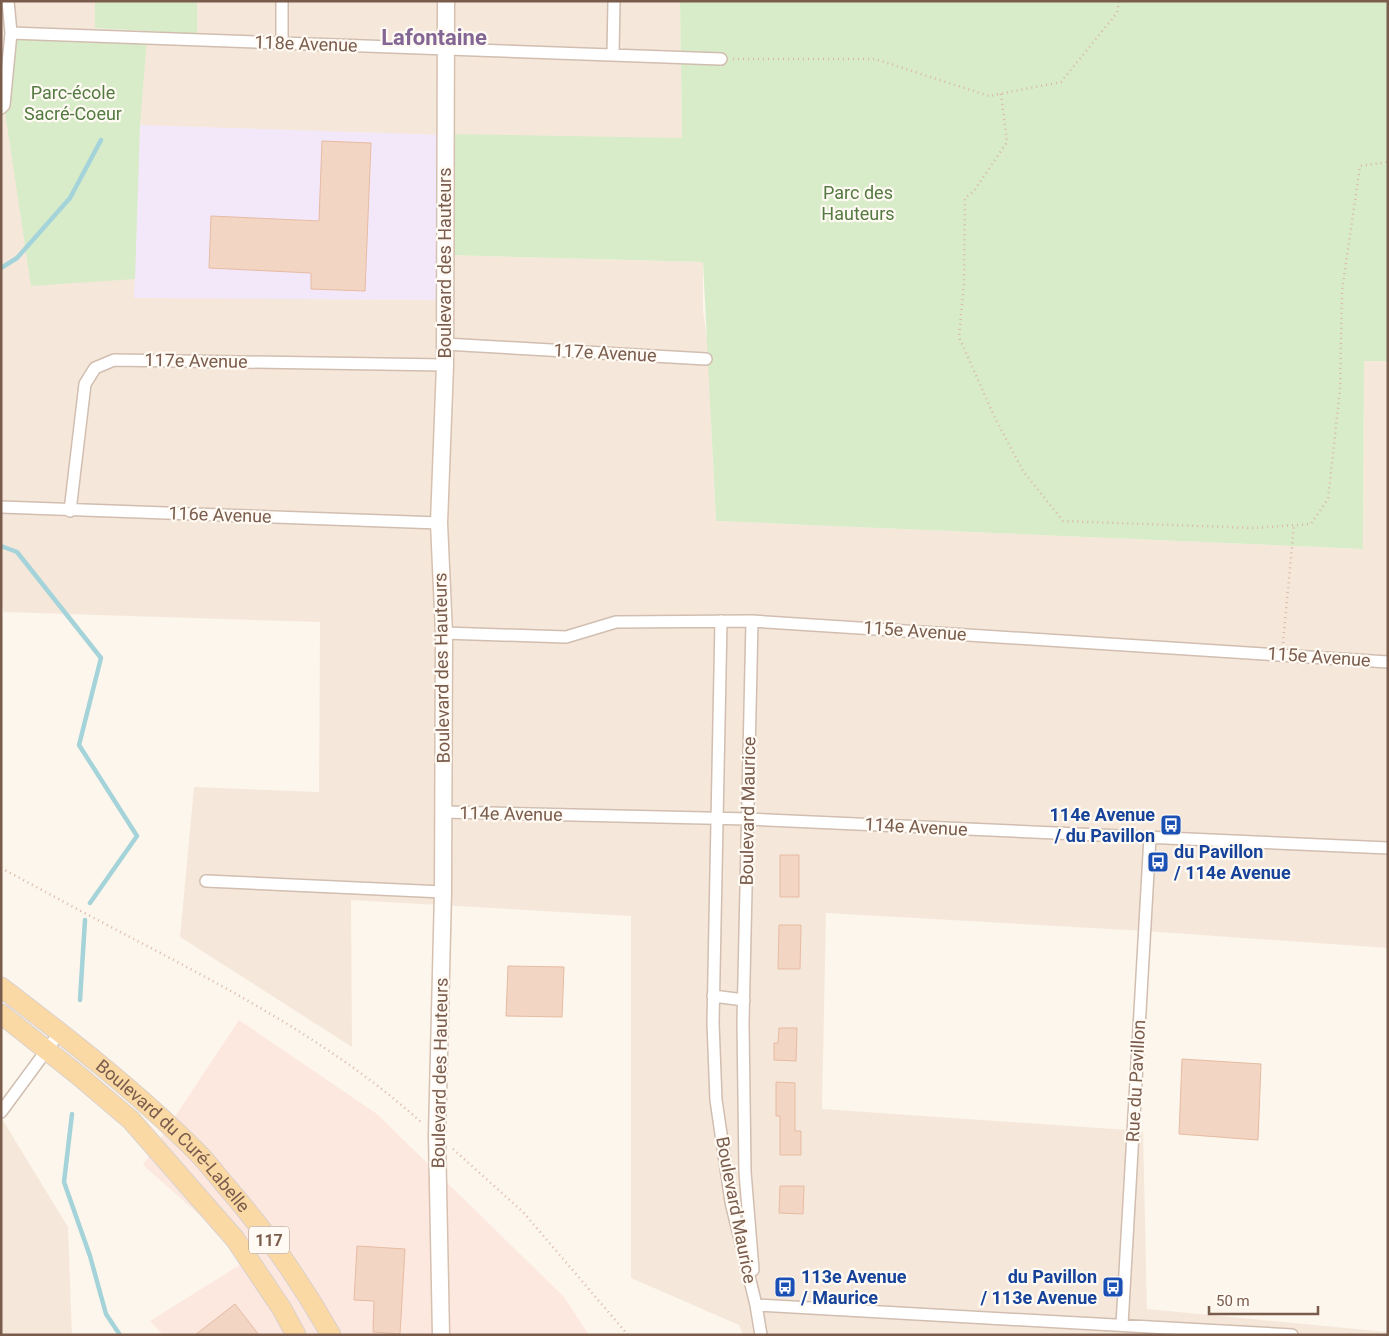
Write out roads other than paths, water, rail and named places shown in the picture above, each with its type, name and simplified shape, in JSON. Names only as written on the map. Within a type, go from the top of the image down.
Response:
[{"type":"main road","name":"Boulevard des Hauteurs","points":[[441,1335],[437,1135],[443,892],[444,633],[439,523],[445,365],[446,1]]},
{"type":"main road","name":"Boulevard du Curé-Labelle","points":[[1,987],[125,1085],[197,1152],[252,1216],[308,1294],[331,1335]]},
{"type":"main road","name":"Boulevard du Curé-Labelle","points":[[1,1014],[47,1049],[130,1120],[235,1239],[282,1309],[296,1335]]},
{"type":"street","points":[[1,108],[4,105],[11,33],[8,1]]},
{"type":"street","points":[[282,1],[282,43]]},
{"type":"street","points":[[614,1],[614,55]]},
{"type":"street","name":"118e Avenue","points":[[11,33],[721,59]]},
{"type":"street","name":"117e Avenue","points":[[445,344],[706,359]]},
{"type":"street","name":"117e Avenue","points":[[70,510],[85,384],[95,368],[114,360],[445,365]]},
{"type":"street","name":"116e Avenue","points":[[1,507],[439,523]]},
{"type":"street","name":"Boulevard Maurice","points":[[721,621],[713,996],[716,1100],[731,1202],[756,1304]]},
{"type":"street","name":"115e Avenue","points":[[444,633],[566,637],[616,622],[752,621],[1388,662]]},
{"type":"street","name":"Boulevard Maurice","points":[[752,621],[744,1000],[745,1172],[756,1304],[761,1335]]},
{"type":"street","name":"114e Avenue","points":[[443,812],[748,819],[1388,848]]},
{"type":"street","name":"Rue du Pavillon","points":[[1122,1325],[1150,837]]},
{"type":"street","points":[[206,881],[443,892]]},
{"type":"street","points":[[713,996],[744,1000]]},
{"type":"street","points":[[1,1112],[60,1032]]},
{"type":"street","points":[[756,1304],[1292,1335]]},
{"type":"waterway","points":[[1,268],[17,258],[70,198],[101,140]]},
{"type":"waterway","points":[[1,546],[17,552],[101,658],[79,745],[137,836],[90,903]]},
{"type":"waterway","points":[[80,1000],[85,920]]},
{"type":"waterway","points":[[72,1114],[64,1182],[90,1256],[106,1314],[120,1335]]},
{"type":"place","name":"114e Avenue / du Pavillon","points":[[1171,825]]},
{"type":"place","name":"du Pavillon / 114e Avenue","points":[[1158,862]]},
{"type":"place","name":"113e Avenue / Maurice","points":[[785,1287]]},
{"type":"place","name":"du Pavillon / 113e Avenue","points":[[1113,1287]]},
{"type":"district","name":"Lafontaine","points":[[434,37]]},
{"type":"park label","name":"Parc-école Sacré-Coeur","points":[[73,104]]},
{"type":"park label","name":"Parc des Hauteurs","points":[[858,203]]}]
